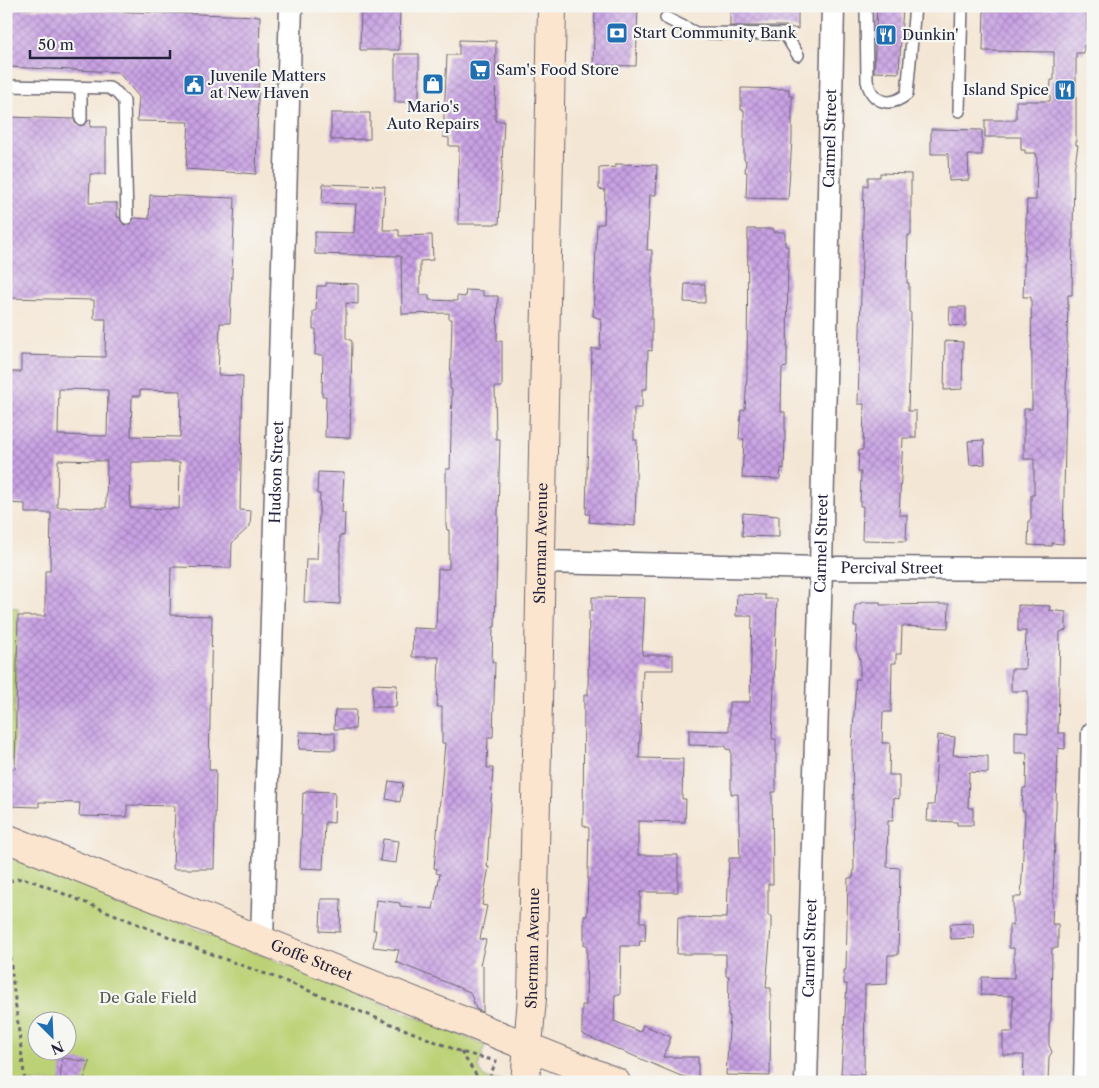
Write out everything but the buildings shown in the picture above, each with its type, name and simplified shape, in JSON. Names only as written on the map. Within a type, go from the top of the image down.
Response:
[{"type":"main road","name":"Sherman Avenue","points":[[525,1082],[532,998],[552,6]]},
{"type":"main road","name":"Goffe Street","points":[[6,838],[616,1082]]},
{"type":"street","name":"Hudson Street","points":[[262,940],[291,6]]},
{"type":"street","name":"Carmel Street","points":[[806,1082],[821,568],[833,6]]},
{"type":"street","name":"Percival Street","points":[[541,562],[821,568],[1093,568]]},
{"type":"street","points":[[1084,1082],[1093,733]]},
{"type":"lane","points":[[866,6],[866,81],[868,89],[875,97],[889,104],[907,94],[915,6]]},
{"type":"lane","points":[[959,111],[962,6]]},
{"type":"lane","points":[[666,18],[696,33],[785,34],[798,55]]},
{"type":"lane","points":[[6,86],[109,88],[118,93],[124,101],[127,218]]},
{"type":"lane","points":[[81,88],[81,119]]},
{"type":"path","points":[[6,876],[10,881]]},
{"type":"path","points":[[6,889],[10,881],[22,878],[35,882],[460,1052],[496,1061],[488,1082]]},
{"type":"path","points":[[6,925],[25,1082]]},
{"type":"path","points":[[460,1052],[481,1082]]},
{"type":"green space","points":[[6,607],[18,608],[13,760],[6,760]]},
{"type":"green space","name":"De Gale Field","points":[[8,853],[485,1045],[478,1067],[485,1078],[507,1082],[9,1082],[6,1058]]},
{"type":"place","name":"Start Community Bank","points":[[617,33]]},
{"type":"place","name":"Dunkin'","points":[[886,35]]},
{"type":"place","name":"Sam's Food Store","points":[[480,70]]},
{"type":"place","name":"Mario's Auto Repairs","points":[[433,84]]},
{"type":"place","name":"Juvenile Matters at New Haven","points":[[194,85]]},
{"type":"place","name":"Island Spice","points":[[1065,90]]}]
